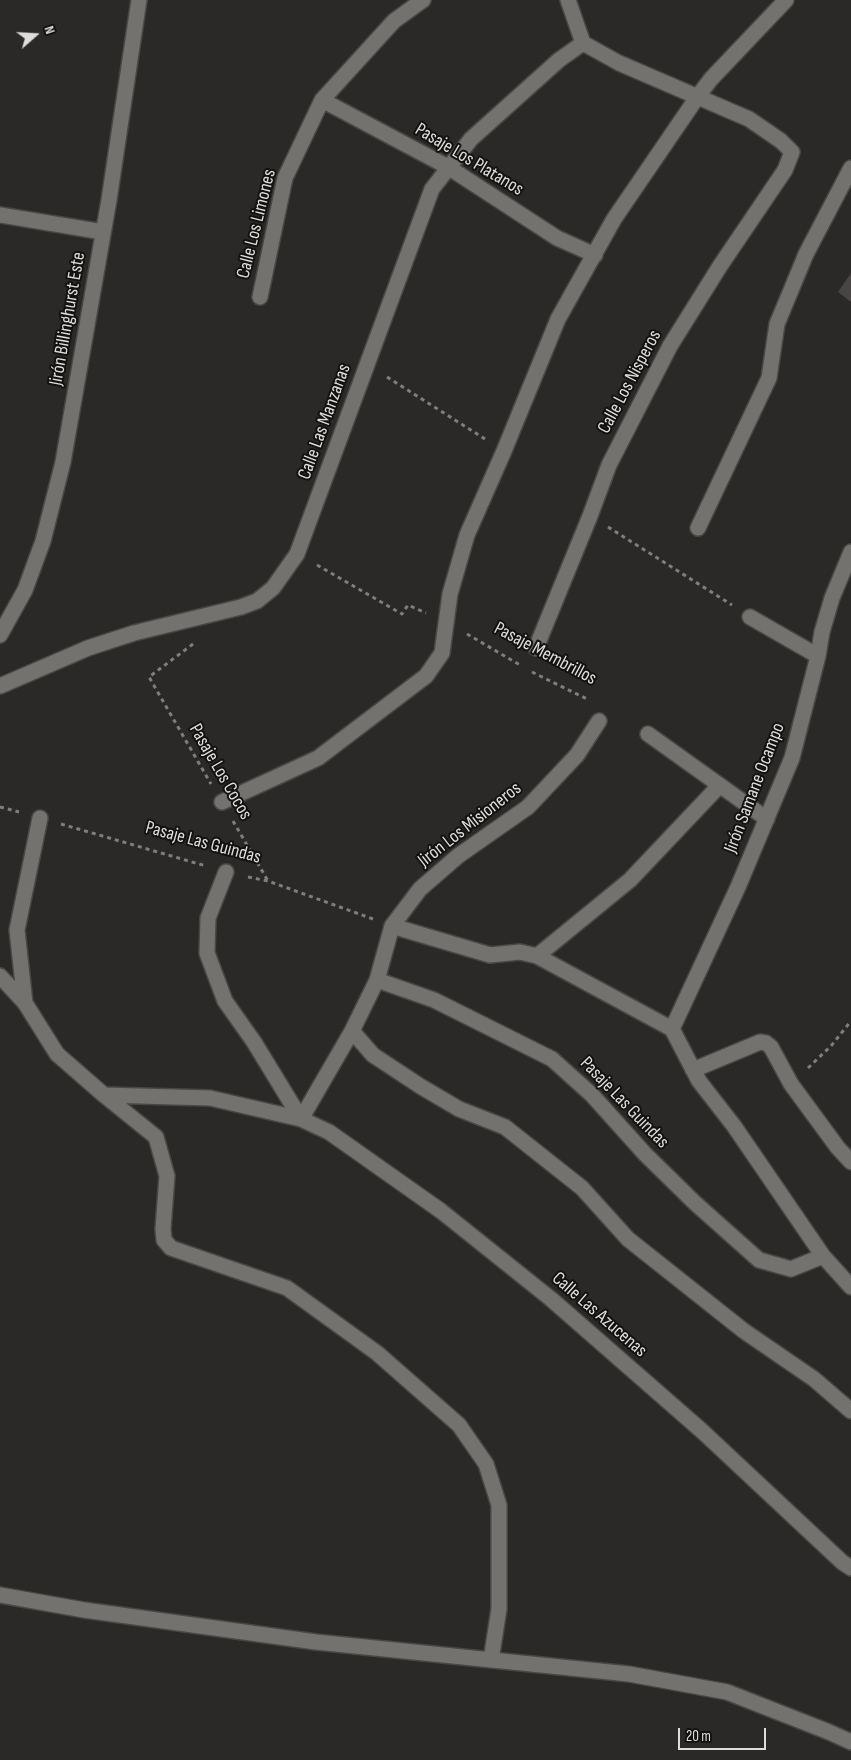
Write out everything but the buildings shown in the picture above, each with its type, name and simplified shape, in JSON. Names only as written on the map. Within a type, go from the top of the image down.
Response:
[{"type":"street","name":"Jirón Billinghurst Este","points":[[0,635],[25,590],[45,532],[63,462],[104,232],[139,0]]},
{"type":"street","name":"Calle Los Limones","points":[[260,297],[286,178],[322,100],[394,21],[423,0]]},
{"type":"street","points":[[568,0],[583,43],[619,63],[698,96]]},
{"type":"street","points":[[222,802],[318,758],[426,676],[442,652],[450,594],[467,535],[558,319],[614,218],[698,96],[711,79],[786,0]]},
{"type":"street","name":"Calle Las Manzanas","points":[[0,686],[88,648],[134,634],[241,607],[257,601],[273,588],[297,554],[432,189],[471,138],[558,60],[583,43]]},
{"type":"street","name":"Calle Los Nisperos","points":[[536,648],[609,465],[670,346],[720,266],[785,170],[792,152],[749,119],[698,96]]},
{"type":"street","name":"Pasaje Los Platanos","points":[[322,100],[448,167],[556,238],[595,255]]},
{"type":"street","points":[[698,528],[769,378],[777,324],[803,263],[851,168]]},
{"type":"street","points":[[0,215],[104,232]]},
{"type":"street","name":"Jirón Samane Ocampo","points":[[672,1029],[738,887],[792,758],[818,656],[822,632],[832,598],[851,552]]},
{"type":"street","points":[[750,617],[818,656]]},
{"type":"street","name":"Jirón Los Misioneros","points":[[392,926],[420,889],[458,856],[528,807],[577,755],[599,721]]},
{"type":"street","points":[[648,734],[767,819]]},
{"type":"street","points":[[537,956],[630,880],[720,786]]},
{"type":"street","points":[[25,1003],[16,930],[40,818]]},
{"type":"street","points":[[226,872],[208,918],[207,953],[225,1001],[254,1042],[301,1119],[352,1031],[377,980],[392,926],[490,955],[520,952],[537,956],[672,1029],[699,1081],[734,1126],[823,1256],[851,1287]]},
{"type":"street","points":[[0,976],[25,1003],[57,1054],[156,1137],[167,1176],[163,1229],[164,1240],[172,1248],[287,1288],[377,1353],[459,1426],[486,1464],[499,1505],[499,1609],[491,1660]]},
{"type":"street","name":"Pasaje Las Guindas","points":[[377,980],[434,1000],[552,1059],[592,1095],[645,1154],[695,1204],[759,1260],[791,1269],[823,1256]]},
{"type":"street","points":[[352,1031],[373,1055],[420,1086],[459,1109],[505,1127],[582,1188],[628,1239],[744,1331],[814,1379],[851,1411]]},
{"type":"street","points":[[693,1070],[760,1042],[766,1043],[771,1047],[791,1084],[838,1148],[851,1162]]},
{"type":"street","name":"Calle Las Azucenas","points":[[104,1095],[210,1098],[301,1119],[329,1132],[433,1206],[551,1298],[702,1431],[842,1562],[851,1568]]},
{"type":"street","points":[[0,1595],[84,1610],[307,1640],[629,1674],[728,1692],[851,1742]]},
{"type":"path","points":[[368,365],[504,451]]},
{"type":"path","points":[[590,516],[750,617]]},
{"type":"path","name":"Pasaje Membrillos","points":[[297,554],[402,614],[408,605],[447,623],[526,669],[596,704]]},
{"type":"path","name":"Pasaje Los Cocos","points":[[149,677],[268,881]]},
{"type":"path","name":"Pasaje Las Guindas","points":[[0,807],[226,872],[268,881],[392,926]]},
{"type":"path","points":[[791,1084],[831,1046],[851,1021]]}]
